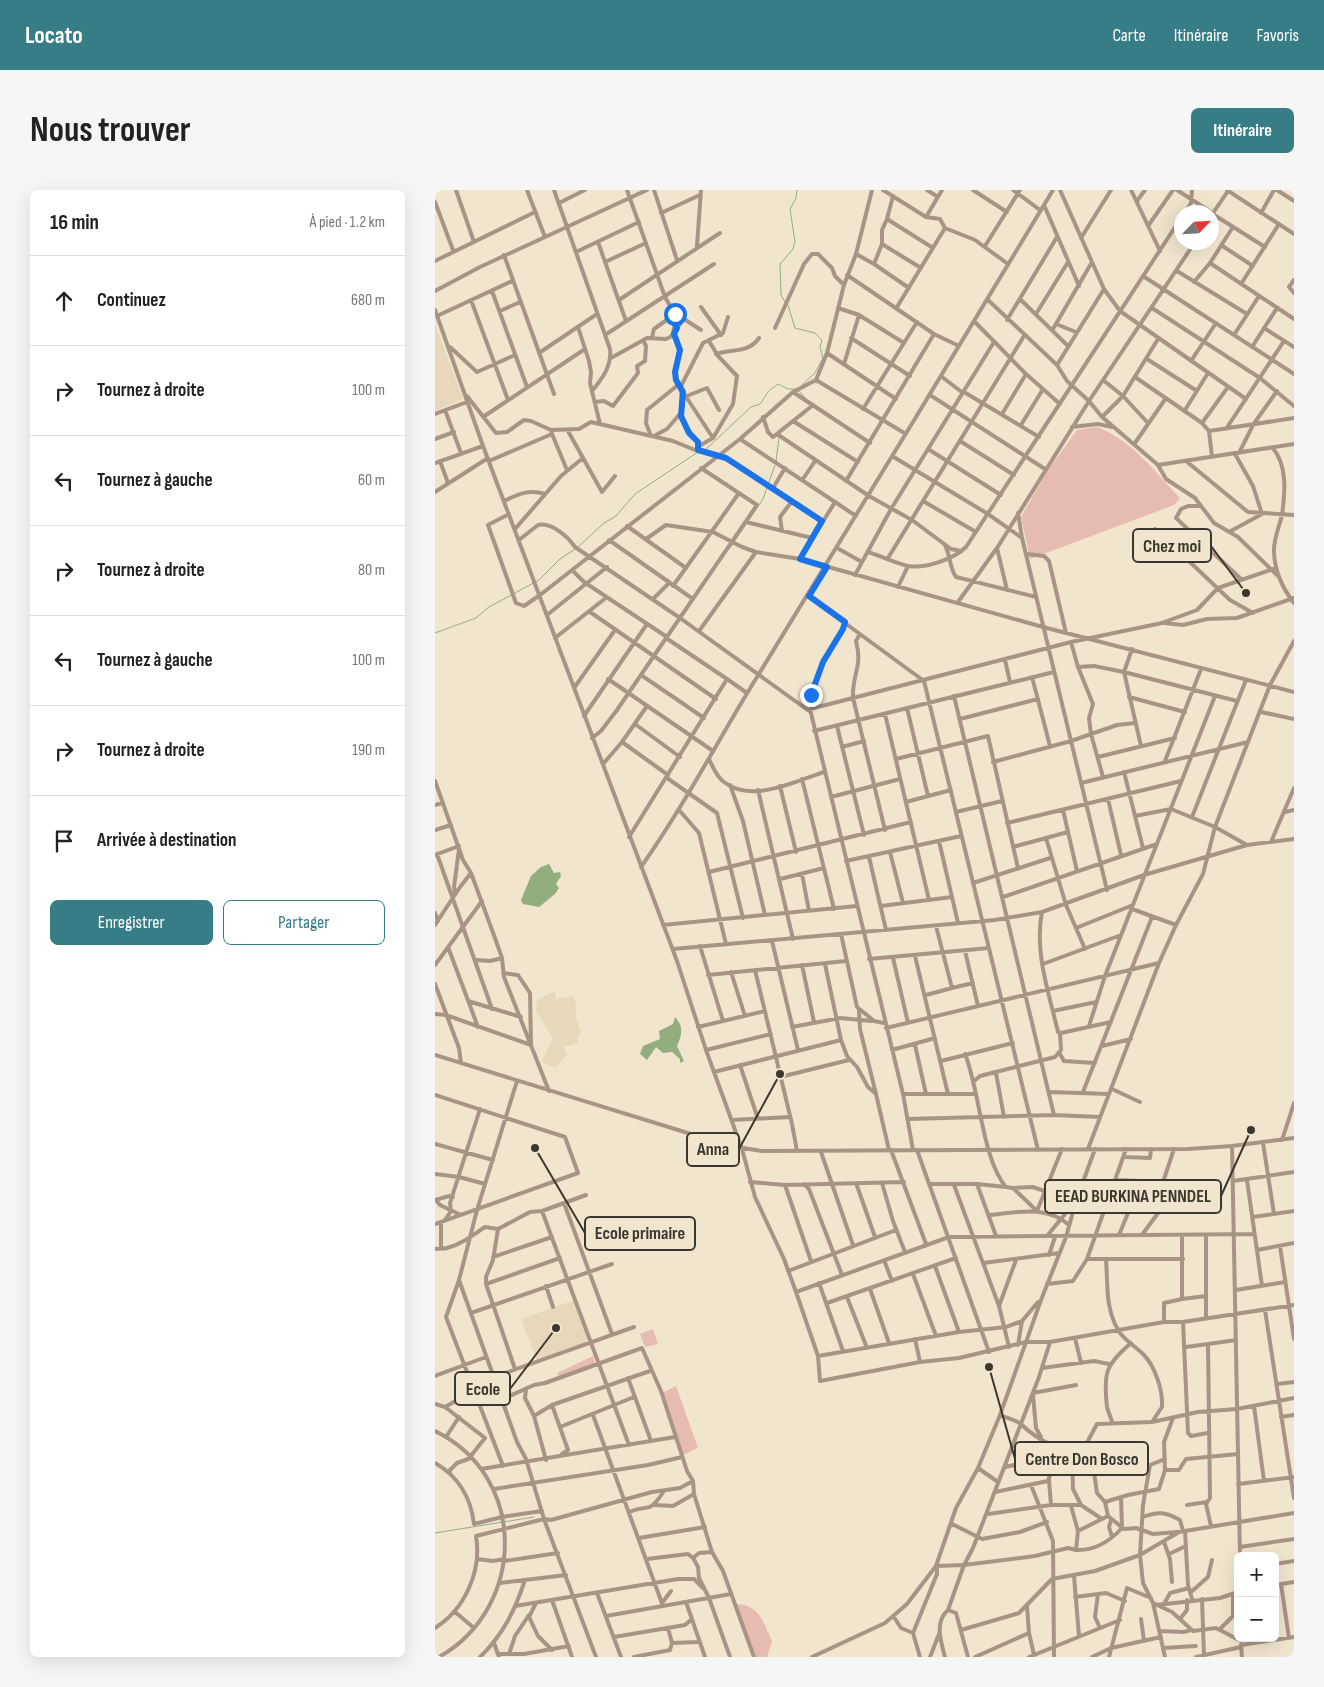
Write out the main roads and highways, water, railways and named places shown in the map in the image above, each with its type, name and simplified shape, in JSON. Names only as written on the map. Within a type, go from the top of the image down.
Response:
[{"type":"waterway","points":[[785,302],[781,295],[780,264],[793,249],[795,242],[790,209],[796,198],[797,190]]},
{"type":"waterway","points":[[788,305],[795,328],[815,333],[822,340],[820,347],[823,358],[815,373],[802,385]]},
{"type":"waterway","points":[[704,451],[751,407],[760,404],[778,384],[788,389],[795,389]]},
{"type":"waterway","points":[[799,391],[806,399]]},
{"type":"waterway","points":[[801,417],[807,412]]},
{"type":"waterway","points":[[776,461],[779,438]]},
{"type":"waterway","points":[[435,633],[476,618],[489,607],[539,580],[560,559],[578,547],[604,523],[616,516],[635,494],[698,452]]},
{"type":"waterway","points":[[730,548],[763,499],[775,465]]},
{"type":"waterway","points":[[435,1533],[534,1517]]},
{"type":"place","name":"Chez moi","points":[[1246,593]]},
{"type":"place","name":"Anna","points":[[780,1074]]},
{"type":"place","name":"EEAD BURKINA PENNDEL","points":[[1251,1130]]},
{"type":"place","name":"Ecole primaire","points":[[535,1148]]},
{"type":"place","name":"Ecole","points":[[556,1328]]},
{"type":"place","name":"Centre Don Bosco","points":[[989,1367]]}]
